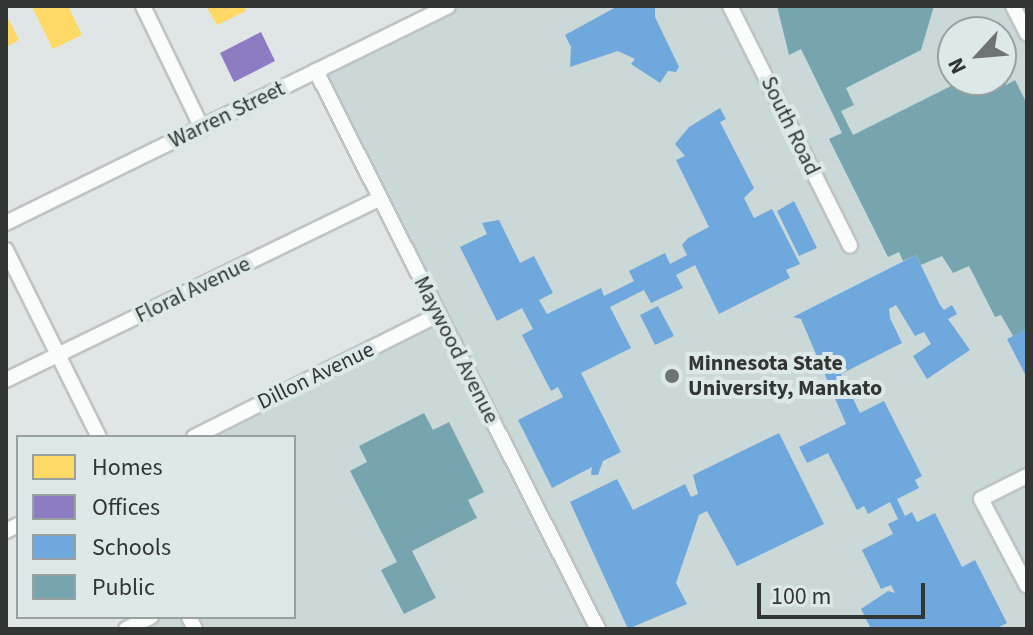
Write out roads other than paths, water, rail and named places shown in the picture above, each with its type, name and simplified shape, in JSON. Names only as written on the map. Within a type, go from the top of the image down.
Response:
[{"type":"street","points":[[143,6],[202,128]]},
{"type":"street","name":"Warren Street","points":[[6,223],[448,6]]},
{"type":"street","name":"South Road","points":[[730,6],[850,246]]},
{"type":"street","points":[[1013,6],[1027,34]]},
{"type":"street","name":"Maywood Avenue","points":[[316,71],[598,629]]},
{"type":"street","name":"Floral Avenue","points":[[6,380],[379,199]]},
{"type":"street","points":[[6,250],[98,435]]},
{"type":"street","name":"Dillon Avenue","points":[[198,435],[438,315]]},
{"type":"street","points":[[1027,476],[981,499],[1027,586]]},
{"type":"street","points":[[126,629],[147,619]]},
{"type":"place","name":"Minnesota State University, Mankato","points":[[672,376]]}]
